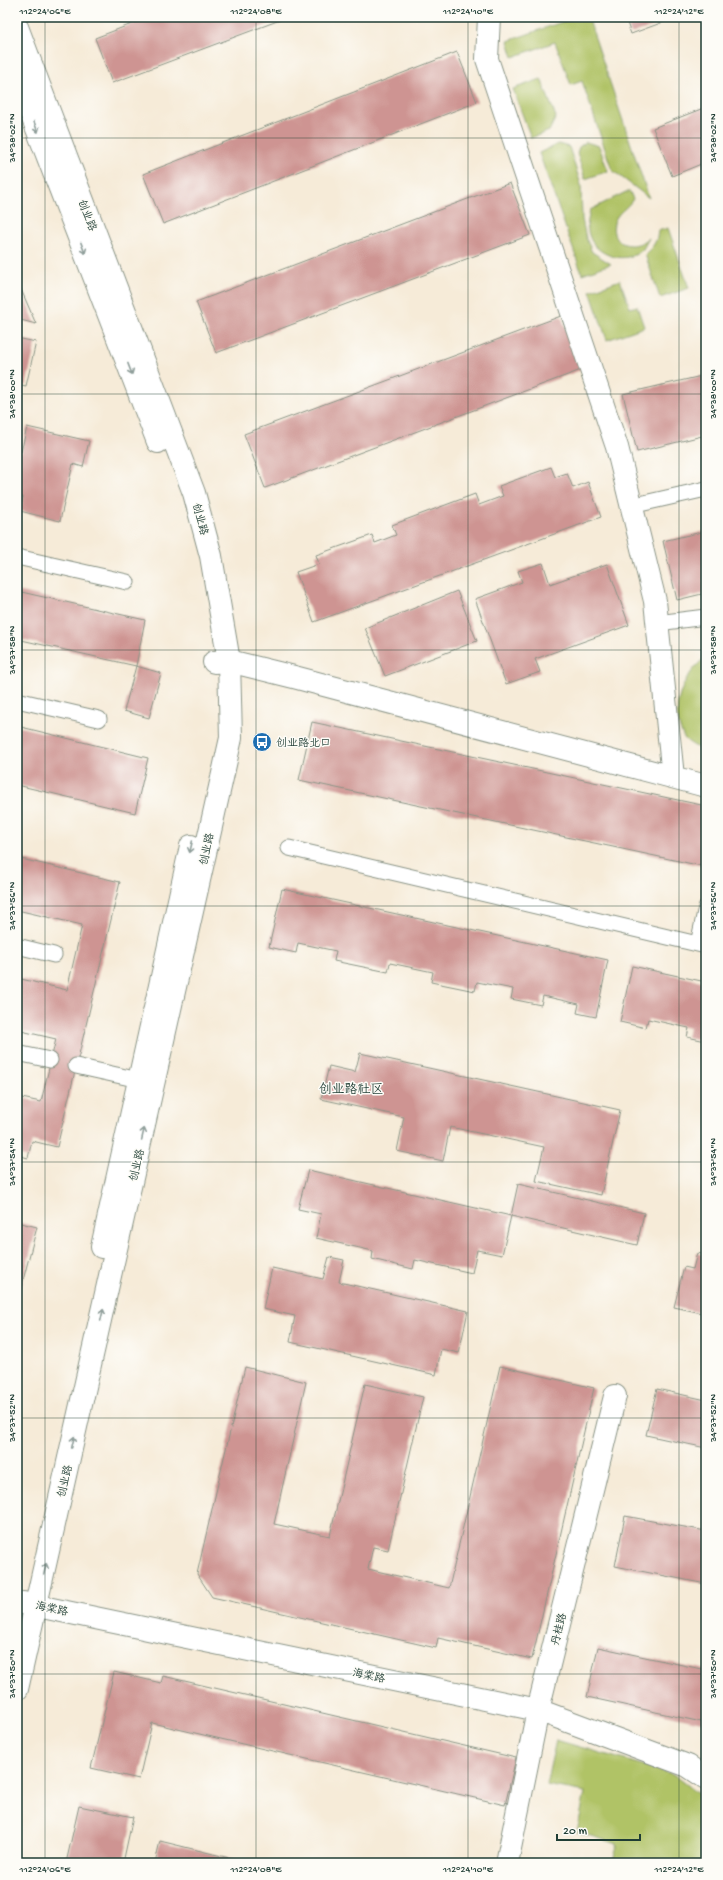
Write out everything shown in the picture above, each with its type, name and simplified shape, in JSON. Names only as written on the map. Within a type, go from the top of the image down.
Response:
[{"type":"street","points":[[489,17],[487,59],[617,446],[655,601],[673,777]]},
{"type":"street","name":"创业路","points":[[17,27],[194,493],[211,556],[231,738],[147,1082],[30,1604],[17,1689]]},
{"type":"street","name":"创业路","points":[[17,77],[180,498],[222,662]]},
{"type":"street","points":[[222,662],[706,786]]},
{"type":"street","name":"丹桂路","points":[[507,1863],[538,1710],[615,1396]]},
{"type":"street","name":"创业路","points":[[17,1627],[30,1604]]},
{"type":"street","name":"海棠路","points":[[30,1604],[538,1710],[688,1766],[706,1778]]},
{"type":"lane","points":[[631,506],[706,489]]},
{"type":"lane","points":[[17,557],[127,582]]},
{"type":"lane","points":[[657,624],[706,617]]},
{"type":"lane","points":[[17,700],[99,719]]},
{"type":"lane","points":[[289,848],[702,945],[706,907]]},
{"type":"lane","points":[[17,946],[54,955]]},
{"type":"lane","points":[[17,1053],[50,1060]]},
{"type":"lane","points":[[76,1066],[147,1082]]},
{"type":"green space","points":[[576,17],[588,17],[649,198],[612,170],[582,81],[571,85],[555,42],[513,57],[508,41]]},
{"type":"green space","points":[[541,79],[556,117],[549,131],[531,138],[513,89]]},
{"type":"green space","points":[[586,142],[599,146],[608,171],[585,179],[577,153],[579,147]]},
{"type":"green space","points":[[558,144],[569,147],[581,185],[582,219],[586,238],[592,252],[611,264],[582,274],[539,153]]},
{"type":"green space","points":[[626,192],[630,192],[633,199],[615,219],[613,230],[615,236],[624,244],[630,245],[636,245],[649,238],[643,249],[636,254],[629,257],[620,258],[605,253],[592,242],[589,235],[588,222],[590,210]]},
{"type":"green space","points":[[668,228],[689,288],[660,298],[645,254],[654,244],[658,231]]},
{"type":"green space","points":[[620,280],[630,308],[637,306],[644,327],[607,340],[590,291]]},
{"type":"green space","points":[[706,657],[706,752],[692,745],[684,738],[678,721],[677,711],[682,690],[686,681],[698,664]]},
{"type":"green space","points":[[556,1740],[673,1774],[706,1799],[706,1863],[612,1863],[618,1844],[577,1832],[585,1792],[546,1785]]},
{"type":"building","points":[[150,17],[288,17],[112,83],[95,38]]},
{"type":"building","points":[[625,17],[677,17],[631,34]]},
{"type":"building","points":[[457,52],[477,102],[163,224],[143,174]]},
{"type":"building","points":[[706,107],[706,162],[672,176],[653,128]]},
{"type":"building","points":[[510,183],[530,235],[216,353],[196,302]]},
{"type":"building","points":[[17,280],[36,324],[17,319]]},
{"type":"building","points":[[561,316],[581,370],[265,488],[244,434]]},
{"type":"building","points":[[17,338],[36,342],[26,386],[17,384]]},
{"type":"building","points":[[706,375],[706,435],[637,452],[623,394]]},
{"type":"building","points":[[27,427],[89,441],[83,467],[73,464],[60,521],[20,511],[23,497],[17,496],[17,452],[21,452]]},
{"type":"building","points":[[551,467],[555,477],[567,473],[573,488],[588,482],[601,517],[314,622],[296,572],[319,564],[316,555],[372,535],[375,543],[396,535],[392,525],[475,494],[479,505],[503,496],[499,486]]},
{"type":"building","points":[[706,531],[706,593],[677,600],[663,541]]},
{"type":"building","points":[[543,563],[550,584],[607,564],[629,625],[535,659],[540,672],[506,684],[475,599],[522,582],[518,571]]},
{"type":"building","points":[[17,591],[145,620],[136,666],[17,639]]},
{"type":"building","points":[[457,591],[477,641],[385,676],[365,628]]},
{"type":"building","points":[[136,666],[161,673],[149,718],[124,711]]},
{"type":"building","points":[[312,722],[706,806],[706,847],[702,866],[299,780]]},
{"type":"building","points":[[17,726],[148,758],[135,813],[17,785]]},
{"type":"building","points":[[17,858],[120,882],[57,1147],[32,1141],[28,1158],[17,1155],[17,1097],[41,1102],[56,1039],[17,1030],[17,978],[67,990],[82,925],[17,910]]},
{"type":"building","points":[[282,889],[608,960],[596,1017],[577,1013],[579,1004],[543,996],[541,1005],[511,999],[513,989],[477,982],[475,991],[431,982],[433,972],[390,963],[388,972],[334,961],[336,951],[298,943],[296,953],[269,947]]},
{"type":"building","points":[[632,966],[706,982],[706,1041],[687,1037],[689,1028],[648,1019],[646,1028],[620,1022]]},
{"type":"building","points":[[360,1053],[620,1110],[601,1195],[536,1181],[544,1147],[450,1127],[443,1161],[397,1151],[404,1117],[321,1099],[329,1066],[355,1072]]},
{"type":"building","points":[[706,1169],[706,1184],[702,1183]]},
{"type":"building","points":[[308,1170],[511,1216],[502,1255],[477,1250],[472,1273],[415,1260],[413,1269],[372,1259],[373,1251],[316,1238],[321,1214],[298,1209]]},
{"type":"building","points":[[518,1184],[644,1213],[637,1245],[511,1216]]},
{"type":"building","points":[[17,1222],[37,1227],[21,1288],[17,1287]]},
{"type":"building","points":[[697,1253],[706,1255],[706,1314],[674,1307],[684,1267],[693,1269]]},
{"type":"building","points":[[329,1257],[344,1260],[339,1282],[468,1311],[459,1353],[441,1349],[436,1375],[290,1342],[295,1316],[263,1309],[272,1268],[323,1279]]},
{"type":"building","points":[[500,1366],[594,1388],[532,1659],[438,1638],[436,1648],[212,1597],[197,1574],[245,1367],[306,1382],[274,1524],[330,1536],[365,1384],[423,1397],[388,1550],[373,1547],[368,1569],[449,1588]]},
{"type":"building","points":[[657,1389],[706,1400],[706,1448],[646,1435]]},
{"type":"building","points":[[625,1516],[706,1531],[706,1584],[615,1566]]},
{"type":"building","points":[[598,1647],[706,1670],[706,1723],[587,1697]]},
{"type":"building","points":[[114,1672],[161,1683],[163,1676],[516,1758],[505,1805],[152,1723],[139,1779],[91,1768]]},
{"type":"building","points":[[79,1806],[133,1817],[123,1863],[66,1863]]},
{"type":"building","points":[[160,1841],[246,1862],[246,1863],[155,1863]]},
{"type":"place","name":"创业路北口","points":[[262,742]]},
{"type":"district","name":"创业路社区","points":[[351,1088]]}]
